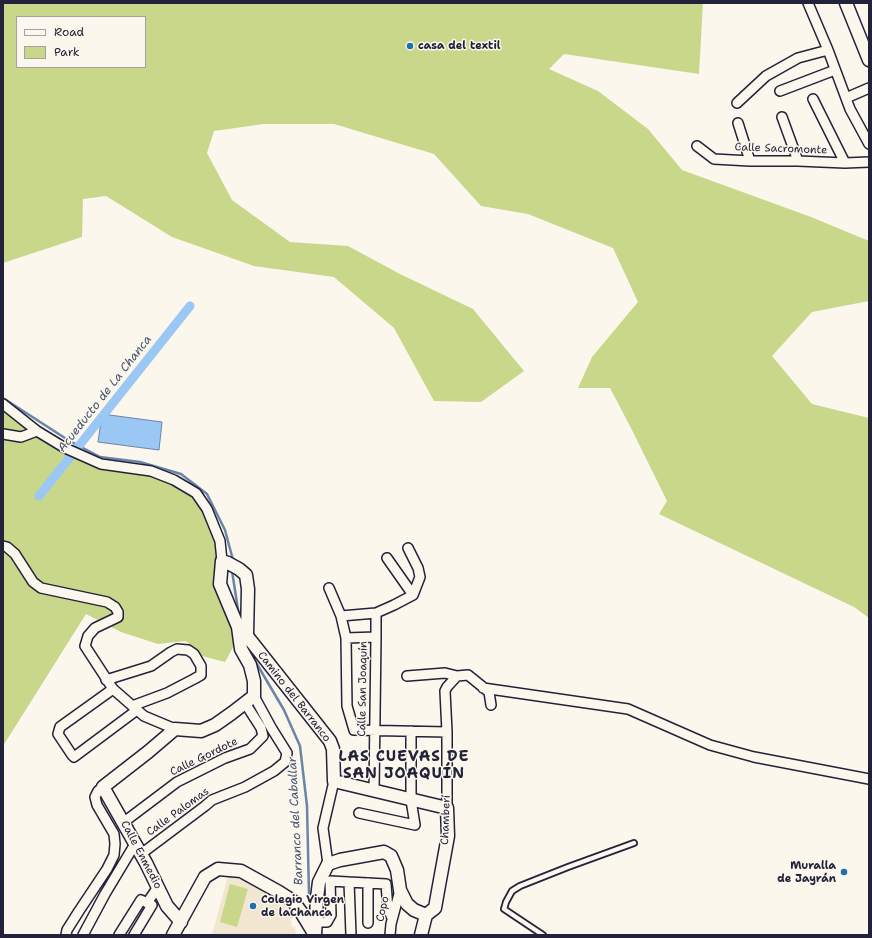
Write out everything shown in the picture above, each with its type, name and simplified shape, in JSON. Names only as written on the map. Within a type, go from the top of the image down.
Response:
[{"type":"street","points":[[808,3],[828,50],[850,109],[869,144]]},
{"type":"street","points":[[846,3],[869,60]]},
{"type":"street","points":[[737,103],[766,76],[798,58],[828,50]]},
{"type":"street","points":[[780,91],[835,70]]},
{"type":"street","points":[[846,98],[869,88]]},
{"type":"street","points":[[812,99],[845,163]]},
{"type":"street","points":[[782,117],[798,161]]},
{"type":"street","points":[[738,123],[750,161]]},
{"type":"street","name":"Calle Sacromonte","points":[[697,146],[714,159],[845,163],[869,162]]},
{"type":"street","points":[[3,404],[37,431],[65,448],[101,464],[151,471],[174,480],[196,493],[207,509],[220,541],[225,562],[220,584],[238,627],[241,649],[250,665],[254,681],[249,699],[232,713],[201,731],[175,729],[144,716],[113,689],[85,646],[88,636],[95,628],[118,617],[118,612],[115,607],[107,602],[42,588],[33,582],[15,554],[7,547],[3,546]]},
{"type":"street","points":[[3,434],[21,437],[37,431]]},
{"type":"street","points":[[341,616],[376,613],[413,595],[420,577],[418,568],[408,548]]},
{"type":"street","points":[[387,558],[413,595]]},
{"type":"street","name":"Camino del Barranco","points":[[225,562],[239,569],[246,575],[248,589],[247,636],[330,741],[333,749],[334,781]]},
{"type":"street","points":[[328,588],[341,616],[346,638],[347,706],[354,730],[447,732]]},
{"type":"street","name":"Calle San Joaquín","points":[[374,790],[376,613]]},
{"type":"street","points":[[346,638],[376,637]]},
{"type":"street","points":[[106,680],[151,666],[177,649],[188,650],[194,654],[201,666],[201,675],[135,708],[74,757],[58,734],[60,727],[113,689]]},
{"type":"street","points":[[406,676],[444,673],[457,676],[468,675],[489,692],[491,705]]},
{"type":"street","name":"Chamberí","points":[[426,915],[435,908],[448,836],[445,691],[447,686],[457,676]]},
{"type":"street","points":[[483,688],[628,709],[710,745],[754,757],[869,778]]},
{"type":"street","name":"Calle Palomas","points":[[138,849],[212,800],[245,787],[274,771],[285,762],[287,753],[249,699]]},
{"type":"street","name":"Calle Gordote","points":[[124,822],[177,782],[225,758],[250,748],[263,736],[249,699]]},
{"type":"street","points":[[66,935],[67,930],[107,870],[114,855],[114,834],[97,805],[95,797],[98,791],[175,729]]},
{"type":"street","points":[[359,813],[415,825],[411,800],[411,731]]},
{"type":"street","points":[[315,935],[319,882],[328,864],[323,828],[334,781],[447,808]]},
{"type":"street","name":"Calle Enmedio","points":[[103,787],[124,822],[167,906],[181,922]]},
{"type":"street","points":[[83,935],[105,894],[138,849]]},
{"type":"street","points":[[328,864],[340,860],[384,852],[391,856],[398,870],[400,890],[407,904],[414,910],[426,915],[421,935]]},
{"type":"street","points":[[173,935],[205,877],[218,869],[241,871],[293,901],[315,935]]},
{"type":"street","points":[[316,922],[327,922],[331,915],[330,881],[386,884],[388,909],[392,918]]},
{"type":"street","points":[[349,882],[351,935]]},
{"type":"street","points":[[368,883],[368,924]]},
{"type":"street","points":[[147,903],[158,887]]},
{"type":"street","name":"Copo","points":[[390,935],[392,918],[400,890]]},
{"type":"street","points":[[119,935],[141,900],[152,905],[134,935]]},
{"type":"street","points":[[293,901],[317,903]]},
{"type":"lane","points":[[543,935],[504,909],[512,891],[520,886],[568,867],[634,843]]},
{"type":"shaded area","name":"Colegio Virgen de laChanca","points":[[228,876],[240,877],[285,904],[292,912],[292,927],[295,927],[296,935],[212,935]]},
{"type":"green space","points":[[3,3],[703,3],[699,74],[564,54],[549,69],[598,91],[648,129],[682,170],[811,217],[869,241],[869,301],[812,312],[772,356],[812,404],[869,418],[869,618],[854,607],[659,514],[667,501],[610,388],[578,388],[592,357],[638,302],[613,248],[528,214],[481,206],[434,154],[334,124],[264,124],[214,131],[207,153],[232,200],[290,242],[348,246],[400,274],[473,309],[524,371],[481,402],[434,401],[394,328],[334,277],[254,266],[172,237],[106,196],[83,199],[82,237],[3,263]]},
{"type":"green space","points":[[3,409],[63,452],[160,478],[180,486],[195,497],[212,529],[218,554],[218,599],[237,640],[225,662],[202,656],[186,641],[158,644],[121,632],[86,614],[3,746]]},
{"type":"green space","points":[[230,884],[248,889],[237,927],[220,922]]},
{"type":"water","points":[[102,414],[162,422],[159,450],[98,442]]},
{"type":"waterway","name":"Acueducto de La Chanca","points":[[39,496],[190,306]]},
{"type":"waterway","name":"Barranco del Caballar","points":[[3,398],[68,440],[100,457],[140,462],[181,474],[207,494],[225,530],[233,560]]},
{"type":"waterway","name":"Barranco del Caballar","points":[[232,571],[239,616]]},
{"type":"waterway","name":"Barranco del Caballar","points":[[245,644],[284,710],[300,746],[307,806],[309,895]]},
{"type":"place","name":"casa del textil","points":[[410,46]]},
{"type":"place","name":"Muralla de Jayrán","points":[[844,872]]},
{"type":"place","name":"Colegio Virgen de laChanca","points":[[253,906]]},
{"type":"district","name":"LAS CUEVAS DE SAN JOAQUÍN","points":[[404,766]]}]
